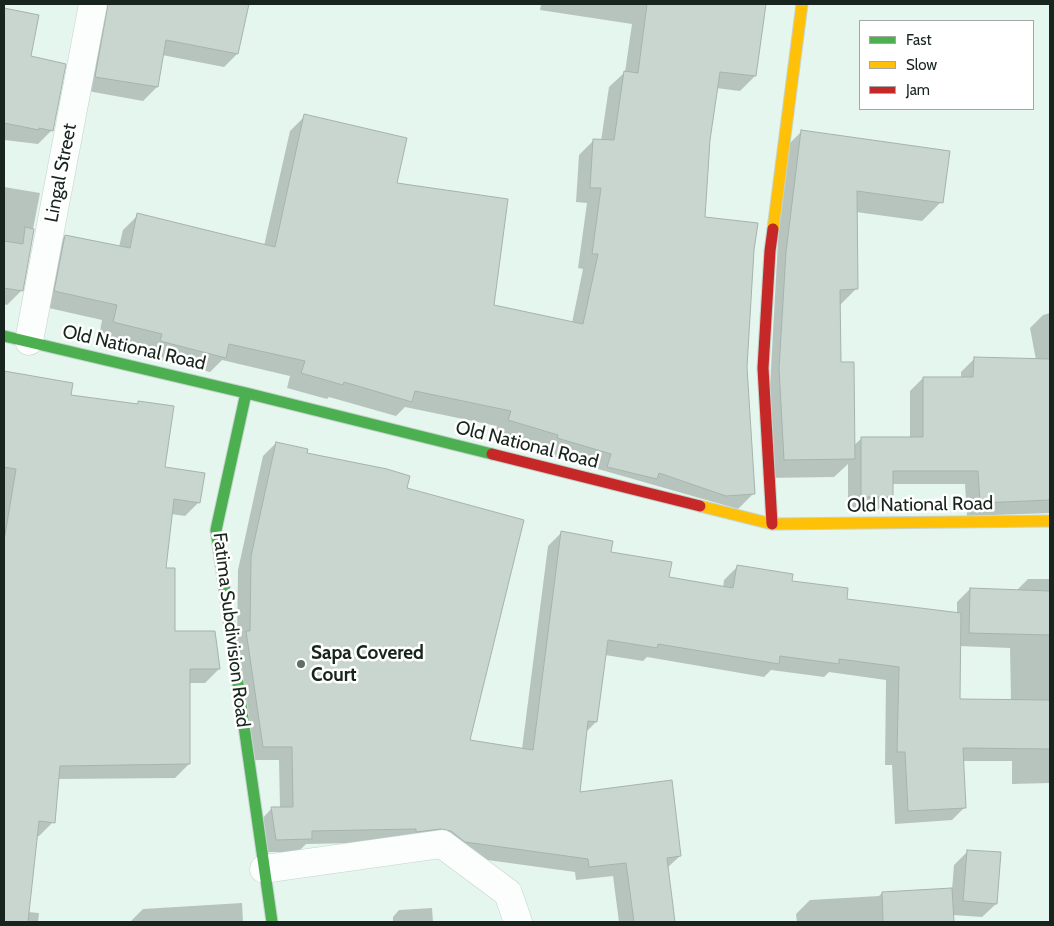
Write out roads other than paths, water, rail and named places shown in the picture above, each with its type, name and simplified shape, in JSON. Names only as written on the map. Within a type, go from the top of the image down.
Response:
[{"type":"main road","points":[[772,524],[762,368],[770,250],[802,4]]},
{"type":"main road","name":"Old National Road","points":[[16,338],[246,393],[772,524],[1050,521]]},
{"type":"main road","name":"Fatima Subdivision Road","points":[[246,393],[216,530],[272,922]]},
{"type":"street","name":"Lingal Street","points":[[16,338],[93,4]]},
{"type":"street","points":[[264,869],[442,844],[508,893],[518,922]]},
{"type":"place","name":"Sapa Covered Court","points":[[301,664]]}]
